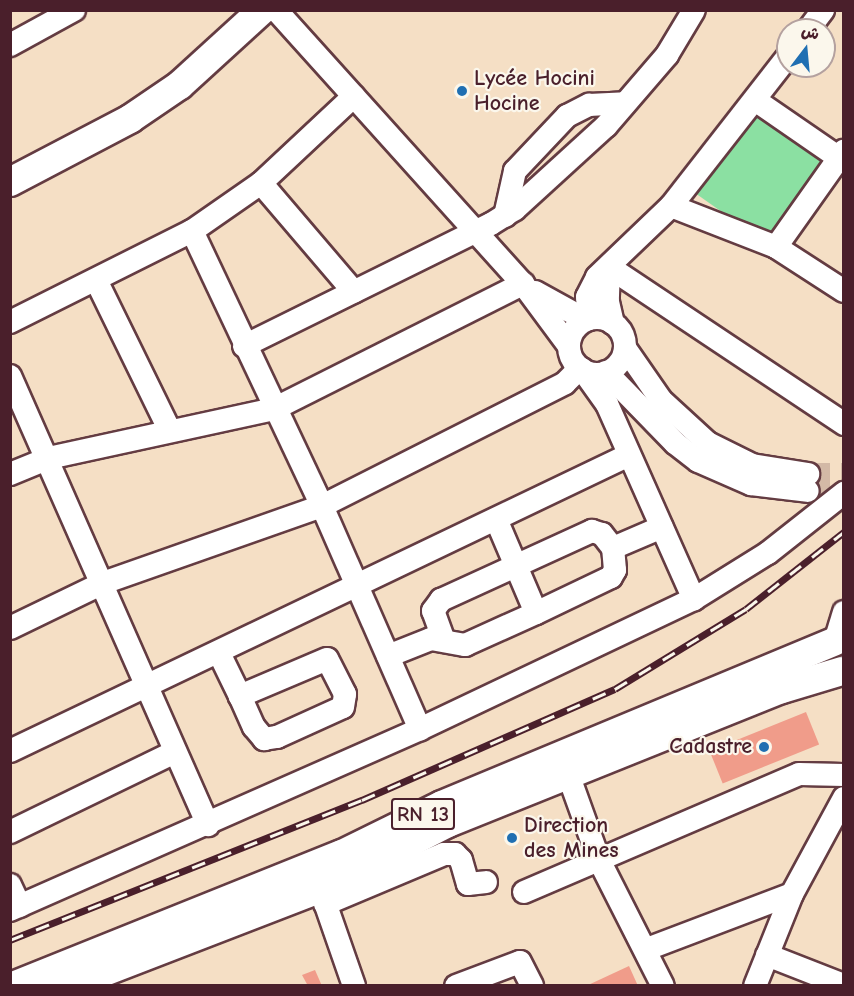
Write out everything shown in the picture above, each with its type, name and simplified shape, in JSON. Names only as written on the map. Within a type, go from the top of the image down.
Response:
[{"type":"main road","points":[[10,182],[130,119],[180,85],[262,10]]},
{"type":"main road","points":[[839,630],[833,658],[843,671]]},
{"type":"main road","name":"RN 13","points":[[320,886],[442,805],[839,630]]},
{"type":"main road","name":"RN 13","points":[[14,986],[83,977],[320,886],[448,823],[568,774],[782,689],[843,671]]},
{"type":"street","points":[[10,45],[74,10]]},
{"type":"street","points":[[276,10],[523,284],[569,346],[593,371],[698,461],[751,484],[808,482],[752,465],[708,443],[661,400],[625,348],[620,330],[613,323],[608,302],[609,267]]},
{"type":"street","points":[[244,346],[505,216],[606,126],[667,55],[694,10]]},
{"type":"street","points":[[569,346],[573,331],[587,319],[589,289],[671,206],[776,72]]},
{"type":"street","points":[[10,322],[192,231],[261,183],[354,96]]},
{"type":"street","points":[[755,100],[841,154],[776,247]]},
{"type":"street","points":[[505,216],[515,171],[567,116],[589,105],[626,102]]},
{"type":"street","points":[[261,183],[354,292]]},
{"type":"street","points":[[671,206],[776,247],[843,291]]},
{"type":"street","points":[[192,231],[244,346],[322,506],[420,729]]},
{"type":"street","points":[[609,267],[843,424]]},
{"type":"street","points":[[96,280],[170,431]]},
{"type":"street","points":[[523,284],[587,319],[613,323]]},
{"type":"street","points":[[10,474],[49,458],[274,409],[523,284]]},
{"type":"street","points":[[10,628],[103,584],[322,506],[565,383],[619,363],[625,348]]},
{"type":"street","points":[[593,371],[694,599]]},
{"type":"street","points":[[10,376],[49,458],[208,825]]},
{"type":"street","points":[[10,752],[358,588],[629,455]]},
{"type":"street","points":[[10,885],[15,908],[208,825],[420,729],[694,599],[760,559],[843,493]]},
{"type":"street","points":[[496,519],[536,612]]},
{"type":"street","points":[[613,548],[662,527]]},
{"type":"street","points":[[592,531],[602,534],[613,548],[615,570],[611,577],[465,645],[456,646],[442,638],[434,611],[441,600],[592,531]]},
{"type":"street","points":[[388,656],[442,638]]},
{"type":"street","points":[[219,653],[240,696]]},
{"type":"street","points":[[10,832],[175,752]]},
{"type":"street","points":[[568,774],[599,860],[647,949],[663,986]]},
{"type":"street","points":[[524,892],[799,774],[843,775]]},
{"type":"street","points":[[755,986],[792,894],[843,798]]},
{"type":"street","points":[[354,986],[320,886],[444,854],[455,854],[461,860],[468,884],[486,882]]},
{"type":"street","points":[[647,949],[792,894]]},
{"type":"street","points":[[767,955],[843,985]]},
{"type":"street","points":[[456,986],[520,962],[532,986]]},
{"type":"green space","points":[[753,108],[831,162],[772,247],[694,192]]},
{"type":"building","name":"Cadastre","points":[[806,712],[819,744],[723,783],[710,751]]},
{"type":"building","points":[[629,966],[638,986],[586,986]]},
{"type":"building","points":[[315,970],[322,986],[308,986],[302,975]]},
{"type":"tunnel","points":[[808,474],[844,474]]},
{"type":"tunnel","points":[[808,491],[844,490]]},
{"type":"railway","points":[[10,940],[362,800],[615,689],[746,609],[844,532]]},
{"type":"place","name":"Lycée Hocini Hocine","points":[[462,91]]},
{"type":"place","name":"Cadastre","points":[[764,747]]},
{"type":"place","name":"Direction des Mines","points":[[512,838]]}]
